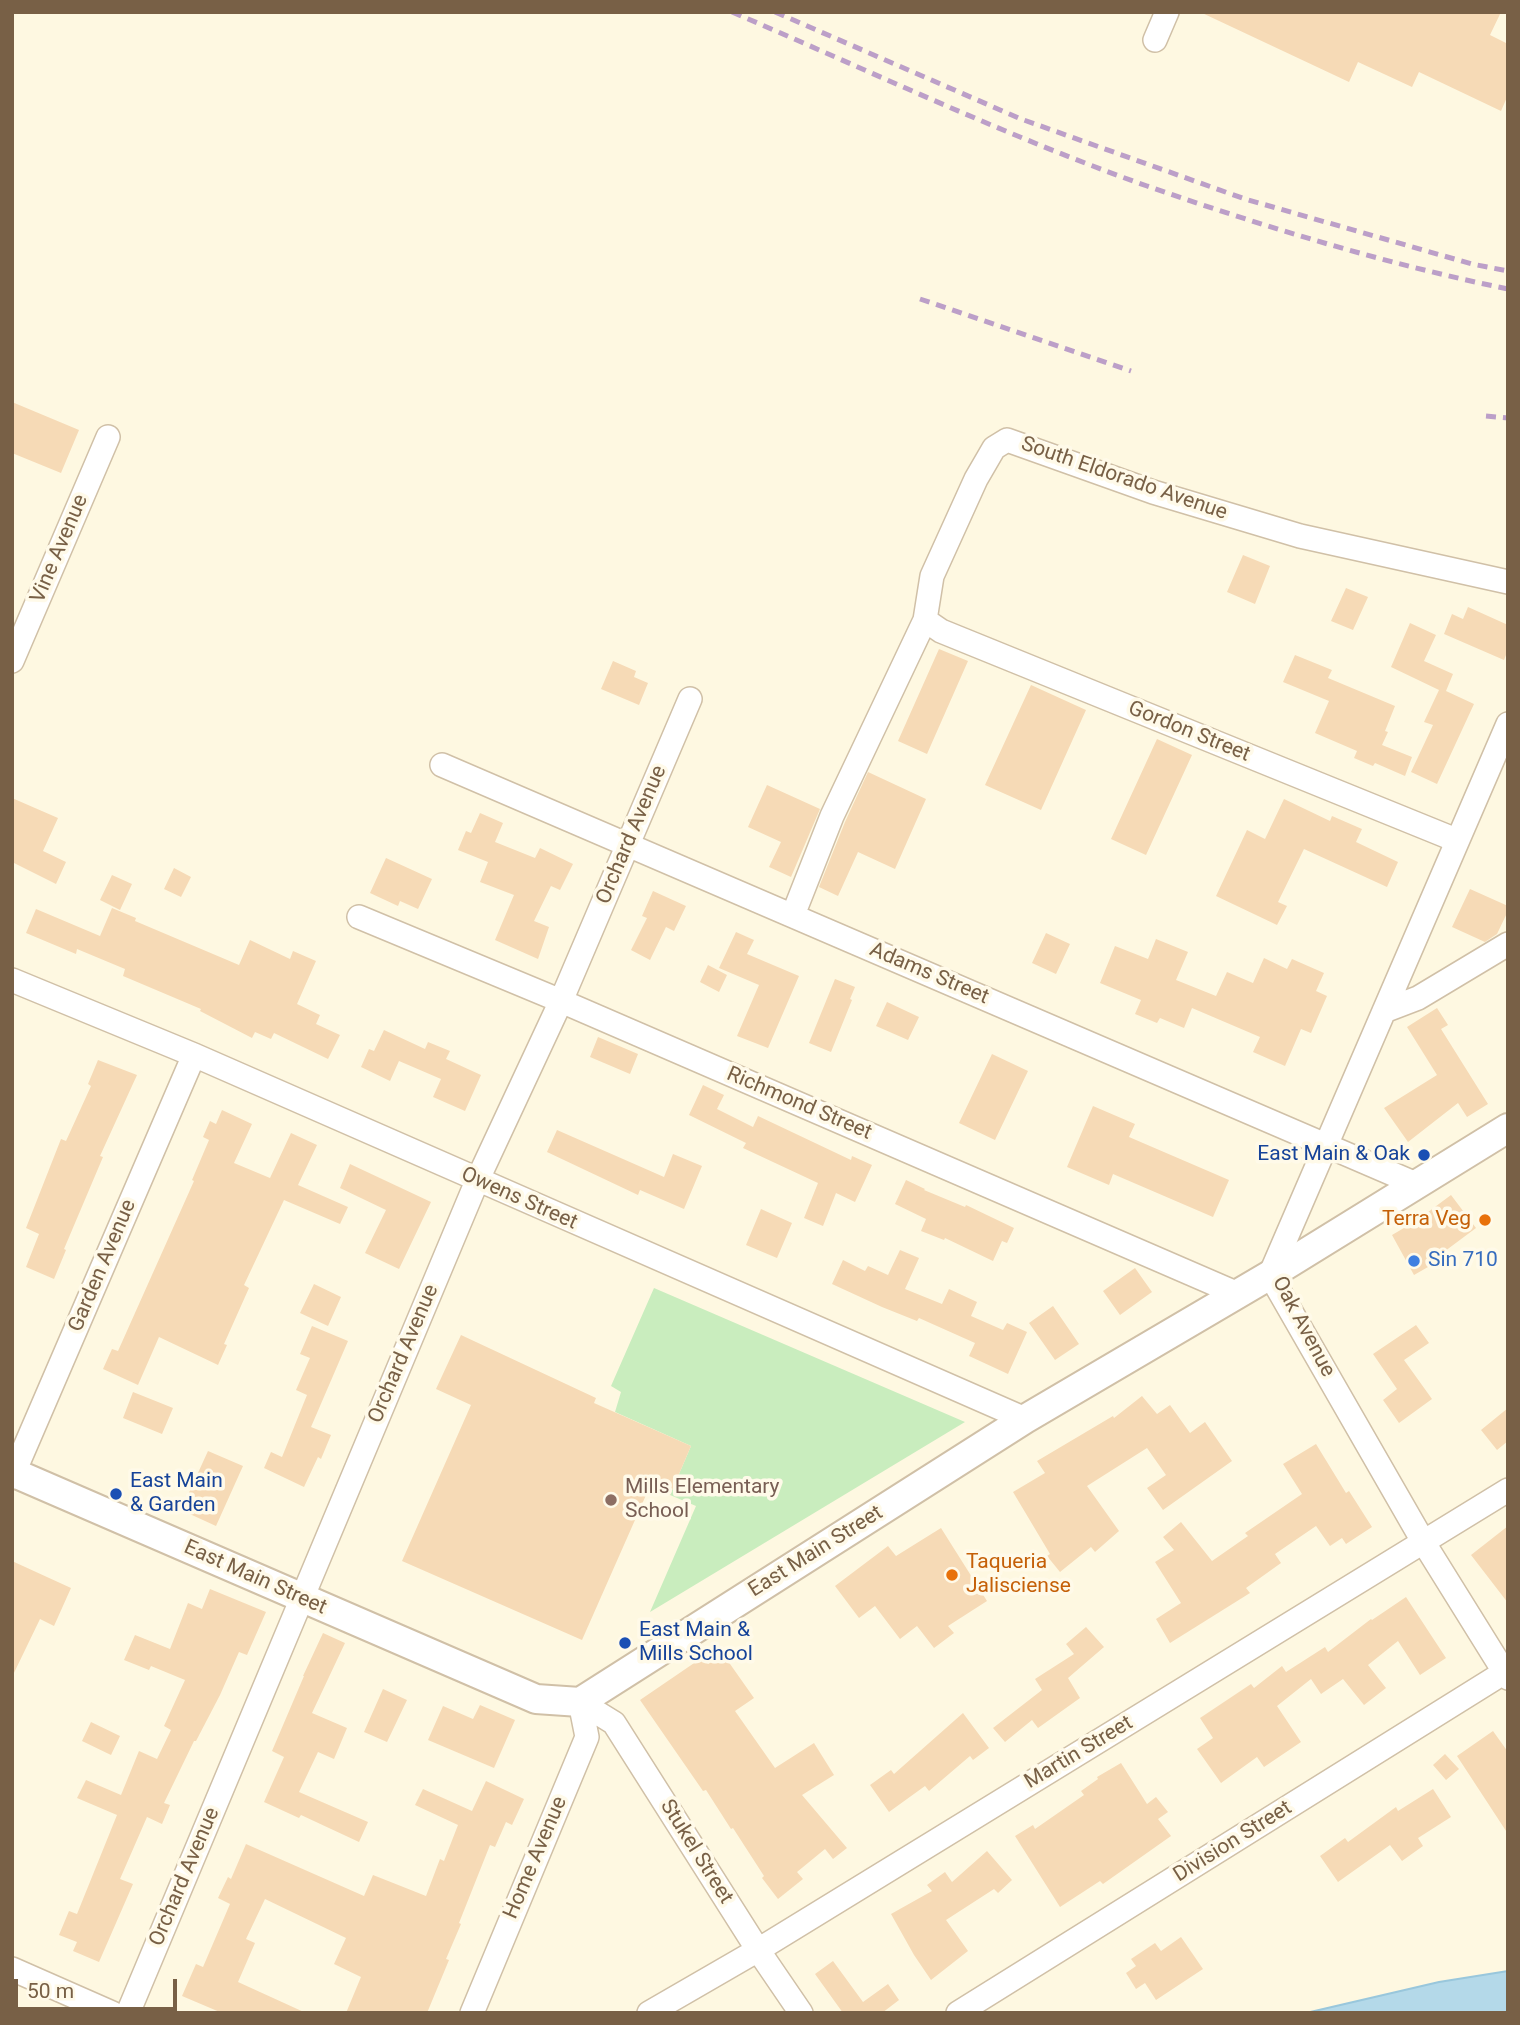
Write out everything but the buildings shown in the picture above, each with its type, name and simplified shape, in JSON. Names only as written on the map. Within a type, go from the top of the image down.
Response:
[{"type":"street","points":[[1155,40],[1167,12]]},
{"type":"street","name":"Vine Avenue","points":[[12,661],[108,437]]},
{"type":"street","name":"South Eldorado Avenue","points":[[793,915],[832,816],[925,620],[932,576],[976,479],[994,448],[1007,440],[1153,492],[1300,536],[1508,582]]},
{"type":"street","name":"Gordon Street","points":[[925,620],[941,631],[1456,840]]},
{"type":"street","name":"Orchard Avenue","points":[[128,2013],[477,1181],[561,1001],[690,699]]},
{"type":"street","name":"Oak Avenue","points":[[1507,1674],[1424,1543],[1270,1275],[1508,724]]},
{"type":"street","name":"Adams Street","points":[[442,765],[1416,1184]]},
{"type":"street","name":"Richmond Street","points":[[359,917],[561,1001],[1238,1294]]},
{"type":"street","points":[[1384,1011],[1418,998],[1508,944]]},
{"type":"street","name":"Owens Street","points":[[12,980],[194,1055],[1025,1419]]},
{"type":"street","name":"Garden Avenue","points":[[13,1474],[194,1055]]},
{"type":"street","name":"East Main Street","points":[[13,1474],[536,1699],[580,1702],[1025,1419],[1270,1275],[1508,1128]]},
{"type":"street","name":"Martin Street","points":[[649,2013],[758,1950],[1508,1490]]},
{"type":"street","name":"Division Street","points":[[958,2013],[1507,1674]]},
{"type":"street","name":"Stukel Street","points":[[580,1702],[614,1723],[801,2013]]},
{"type":"street","name":"Home Avenue","points":[[472,2013],[587,1737],[580,1702]]},
{"type":"street","points":[[12,1969],[112,2013]]},
{"type":"green space","points":[[654,1288],[965,1422],[650,1612],[696,1506],[670,1495],[691,1446],[615,1412],[621,1392],[611,1386]]},
{"type":"water","points":[[1508,1971],[1508,2013],[1306,2013],[1439,1982]]},
{"type":"railway","points":[[732,12],[990,125],[1147,186],[1326,244],[1508,289]]},
{"type":"railway","points":[[775,12],[1021,119],[1245,199],[1472,264],[1508,271]]},
{"type":"railway","points":[[920,299],[1131,371]]},
{"type":"railway","points":[[1486,416],[1508,418]]},
{"type":"place","name":"East Main & Oak","points":[[1424,1155]]},
{"type":"place","name":"Terra Veg","points":[[1485,1220]]},
{"type":"place","name":"Sin 710","points":[[1414,1261]]},
{"type":"place","name":"East Main & Garden","points":[[116,1494]]},
{"type":"place","name":"Mills Elementary School","points":[[611,1500]]},
{"type":"place","name":"Taqueria Jalisciense","points":[[952,1575]]},
{"type":"place","name":"East Main & Mills School","points":[[625,1643]]}]
